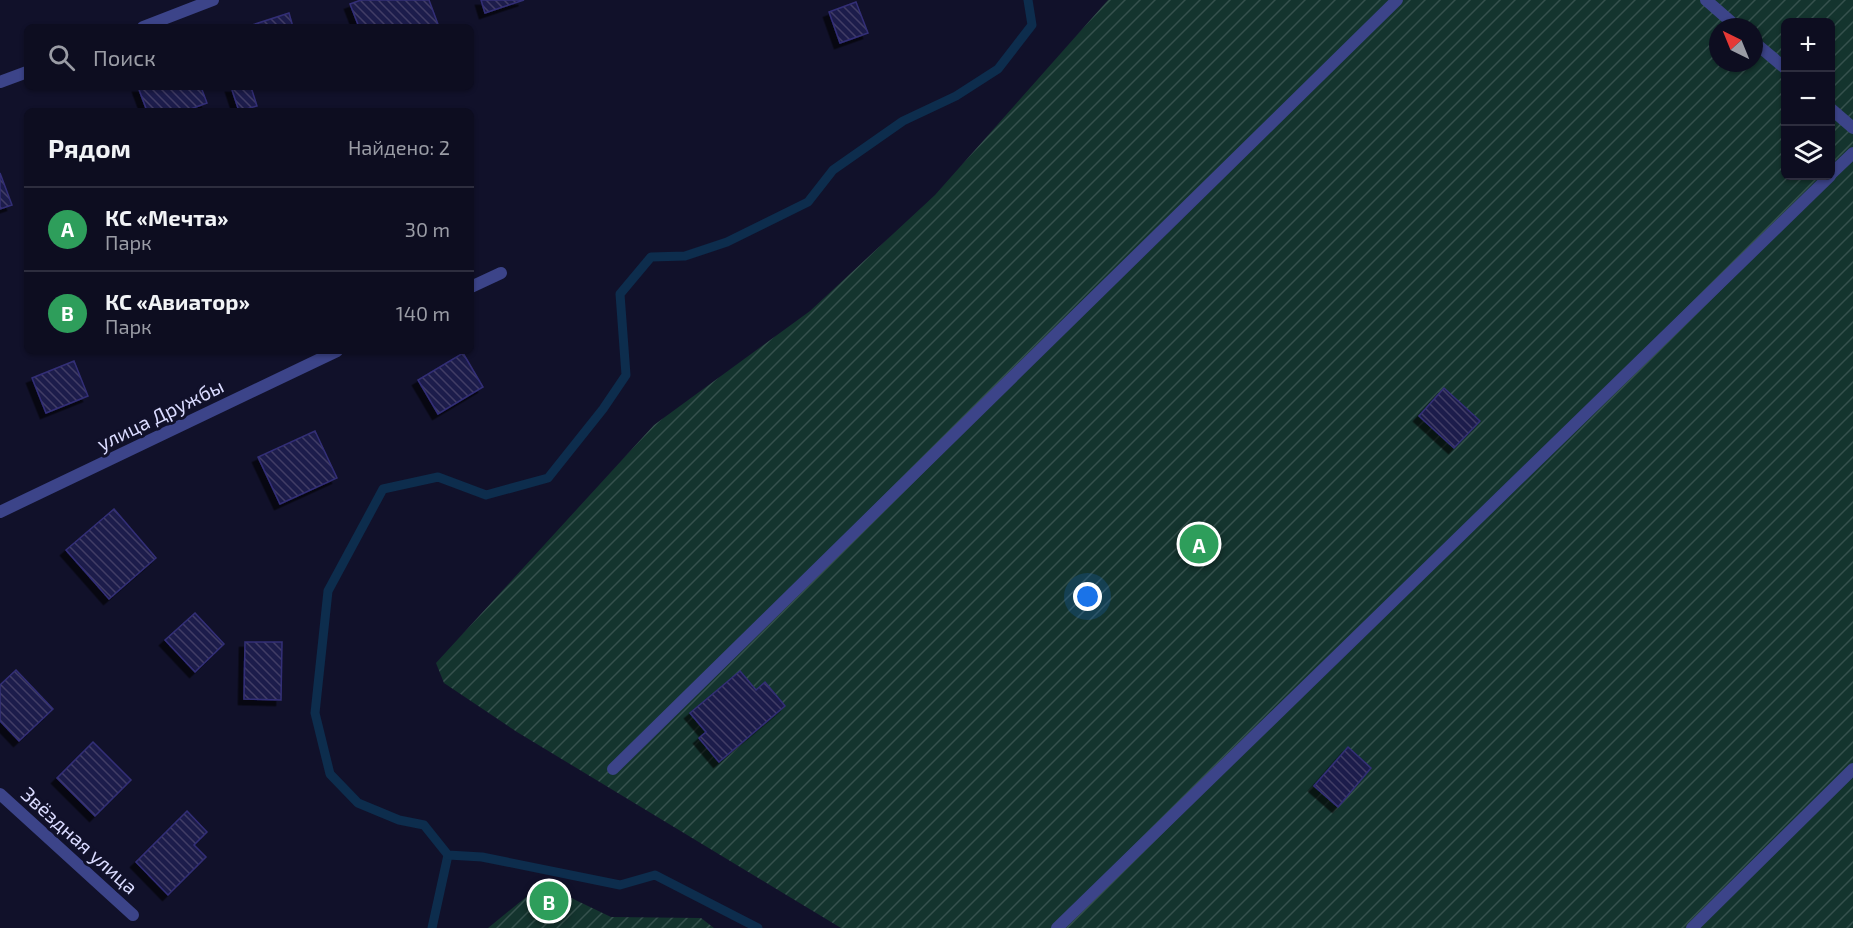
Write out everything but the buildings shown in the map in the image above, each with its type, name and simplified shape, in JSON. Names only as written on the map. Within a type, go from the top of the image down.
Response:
[{"type":"street","points":[[151,24],[213,0]]},
{"type":"street","points":[[613,769],[1397,0]]},
{"type":"street","points":[[1706,0],[1727,18]]},
{"type":"street","points":[[1763,50],[1781,66]]},
{"type":"street","points":[[0,82],[24,73]]},
{"type":"street","points":[[1835,112],[1853,128]]},
{"type":"street","points":[[1835,170],[1853,153]]},
{"type":"street","points":[[1057,928],[1825,180]]},
{"type":"street","points":[[474,286],[501,273]]},
{"type":"street","name":"улица Дружбы","points":[[0,512],[331,354]]},
{"type":"street","points":[[1692,928],[1853,769]]},
{"type":"street","name":"Звёздная улица","points":[[0,794],[133,915]]},
{"type":"green space","points":[[1108,0],[1853,0],[1853,928],[841,928],[517,732],[444,683],[436,663],[654,425],[810,311],[935,195]]},
{"type":"green space","points":[[542,884],[611,917],[701,918],[714,928],[488,928]]},
{"type":"waterway","points":[[758,928],[655,875],[620,885],[482,857],[448,855],[424,825],[399,820],[358,803],[330,774],[315,713],[328,591],[383,489],[438,477],[486,495],[548,478],[603,409],[626,375],[620,294],[651,257],[685,256],[727,242],[808,202],[833,170],[903,121],[956,96],[998,69],[1032,25],[1028,0]]},
{"type":"waterway","points":[[432,928],[448,855]]},
{"type":"place","name":"КС «Мечта»","points":[[1199,544]]},
{"type":"place","name":"КС «Авиатор»","points":[[549,901]]}]
